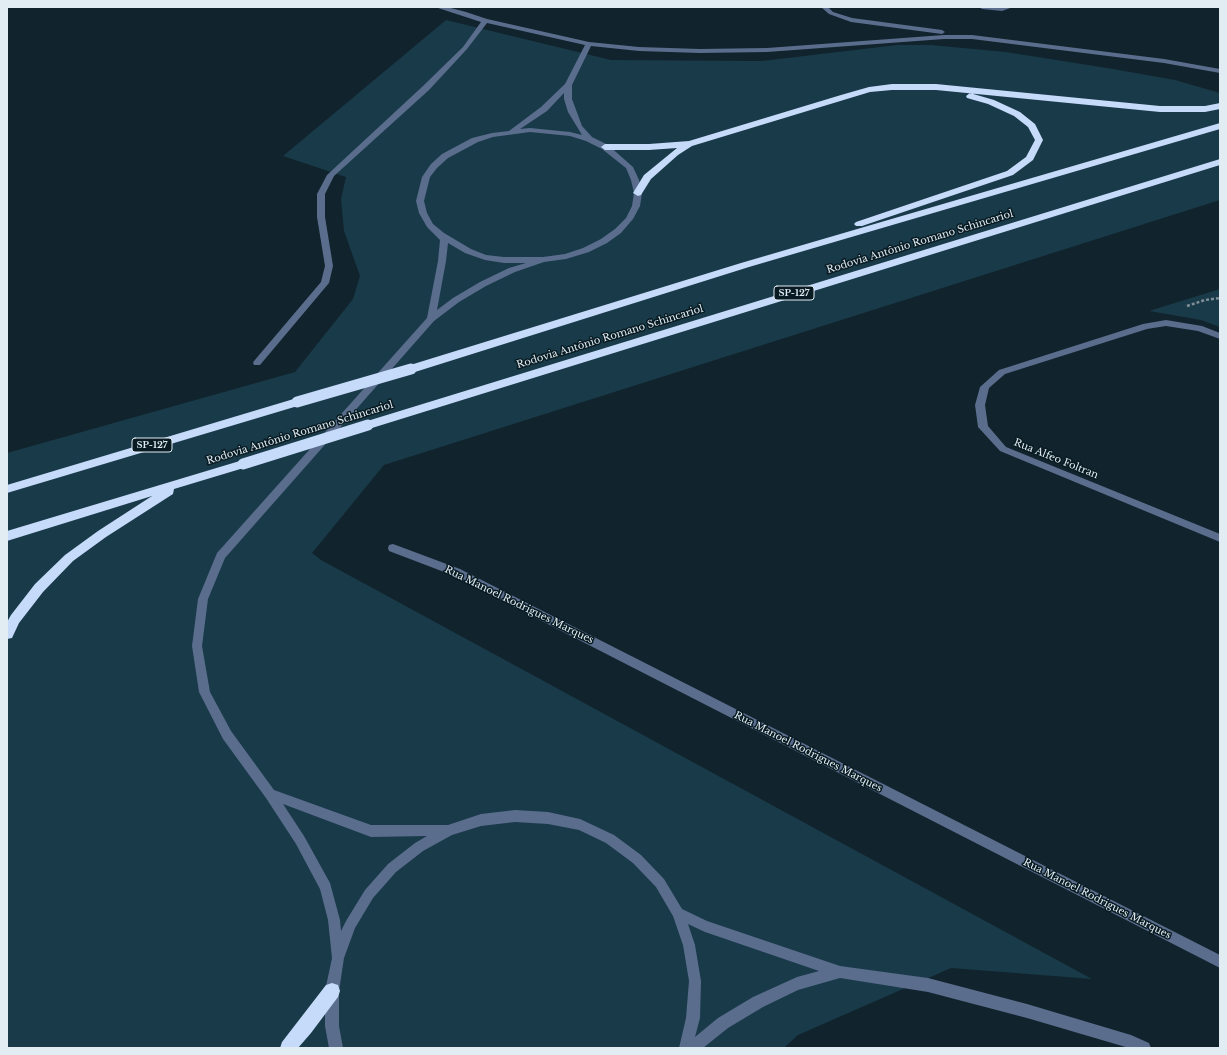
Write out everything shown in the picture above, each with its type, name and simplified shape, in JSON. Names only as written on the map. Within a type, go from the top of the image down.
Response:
[{"type":"highway","points":[[605,147],[649,147],[690,144],[869,90],[892,87],[936,87],[1160,109],[1204,109],[1220,106]]},
{"type":"highway","points":[[745,265],[866,221],[1010,173],[1030,158],[1039,140],[1032,126],[1017,114],[991,102],[936,87]]},
{"type":"highway","name":"SP-127","points":[[7,488],[411,369],[745,265],[1220,126]]},
{"type":"highway","points":[[638,193],[647,177],[662,163],[690,144]]},
{"type":"highway","name":"Rodovia Antônio Romano Schincariol","points":[[7,536],[1220,162]]},
{"type":"highway","points":[[7,634],[15,619],[38,588],[69,558],[102,534],[182,482]]},
{"type":"highway","points":[[288,1048],[332,991]]},
{"type":"street","points":[[438,7],[464,13],[485,21],[589,44],[639,49],[767,50],[944,37],[972,37]]},
{"type":"street","points":[[824,7],[831,13],[851,20],[1156,60],[1220,71]]},
{"type":"street","points":[[982,7],[1010,7]]},
{"type":"street","points":[[257,362],[325,283],[329,266],[321,216],[321,194],[331,175],[426,88],[465,48],[485,21]]},
{"type":"street","points":[[510,132],[544,109],[568,85],[589,44]]},
{"type":"street","points":[[568,85],[568,98],[572,112],[578,126],[588,139]]},
{"type":"street","points":[[338,958],[334,920],[326,887],[300,840],[270,794],[227,735],[205,692],[197,646],[203,599],[221,556],[431,319],[456,300],[483,284],[512,270],[544,260],[566,256],[586,250],[609,238],[618,231],[629,219],[636,206],[638,193],[635,180],[629,167],[618,156],[605,147],[588,139],[550,131],[510,132],[492,135],[459,148],[445,156],[434,166],[426,177],[420,201],[430,225],[444,240],[442,261],[431,319]]},
{"type":"street","points":[[440,235],[453,244],[485,257],[504,260],[544,260]]},
{"type":"street","name":"Rua Alfeo Foltran","points":[[1220,336],[1199,328],[1166,323],[1146,326],[1002,372],[985,387],[980,405],[983,427],[1003,449],[1220,538]]},
{"type":"street","name":"Rua Manoel Rodrigues Marques","points":[[393,548],[456,572],[1220,962]]},
{"type":"street","points":[[270,794],[371,831],[449,830]]},
{"type":"street","points":[[336,1048],[332,1026],[332,991],[338,958],[350,925],[369,894],[392,868],[420,847],[449,830],[481,820],[515,816],[548,818],[580,825],[610,839],[637,859],[660,883],[678,912],[689,945],[695,981],[693,1018],[686,1048]]},
{"type":"street","points":[[678,912],[705,926],[840,972],[928,985],[1027,1011],[1131,1042],[1144,1048]]},
{"type":"street","points":[[692,1048],[723,1023],[758,1002],[797,984],[840,972]]},
{"type":"shaded area","points":[[446,20],[611,60],[762,61],[897,45],[931,45],[1006,52],[1113,69],[1175,80],[1220,93],[1220,200],[384,465],[312,553],[321,560],[1092,979],[951,968],[798,1035],[784,1048],[7,1048],[7,453],[295,372],[353,299],[360,276],[344,231],[341,199],[346,177],[283,156]]},
{"type":"shaded area","points":[[1220,289],[1220,327],[1201,320],[1149,311]]}]
